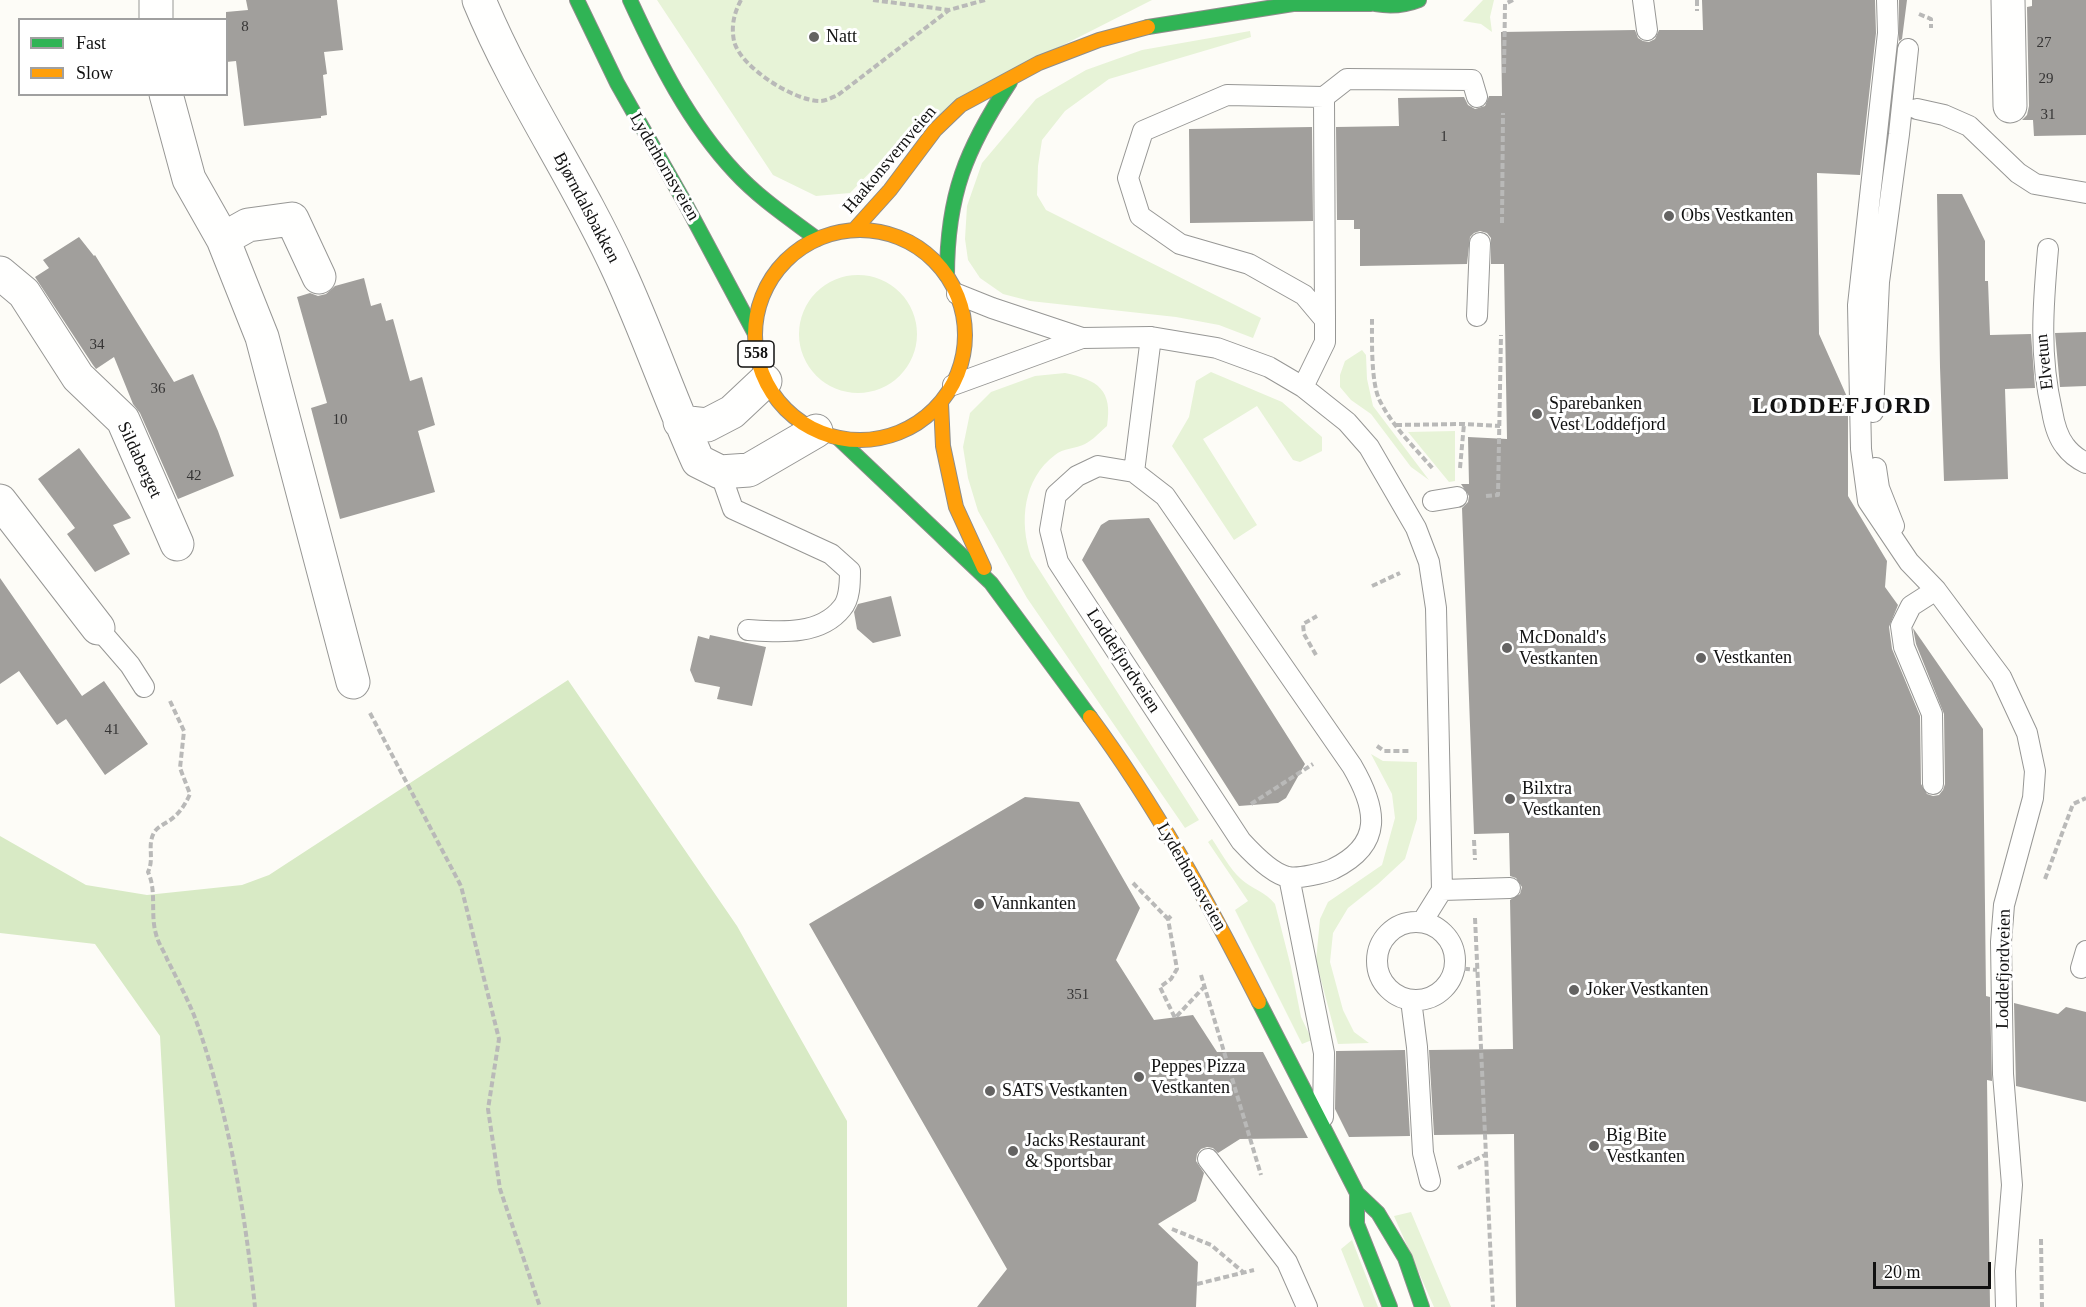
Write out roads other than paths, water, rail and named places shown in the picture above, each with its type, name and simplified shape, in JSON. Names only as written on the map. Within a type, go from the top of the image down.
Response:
[{"type":"main road","name":"Lyderhornsveien","points":[[577,0],[617,84],[686,203],[754,332]]},
{"type":"main road","points":[[630,0],[653,51],[693,117],[735,171],[768,201],[817,239]]},
{"type":"main road","name":"Haakonsvernveien","points":[[854,230],[890,190],[942,124],[961,105],[1039,63],[1098,40],[1153,25],[1293,4],[1365,2],[1392,6],[1419,0]]},
{"type":"main road","name":"Haakonsvernveien","points":[[1153,25],[1186,5]]},
{"type":"main road","name":"Haakonsvernveien","points":[[947,276],[948,237],[953,199],[986,118],[1015,76]]},
{"type":"main road","name":"558","points":[[854,230],[883,232],[910,242],[933,259],[947,276],[957,294],[964,316],[965,340],[962,363],[953,385],[940,403],[920,422],[894,435],[866,441],[827,434],[795,419],[778,402],[765,381],[756,357],[754,332],[757,309],[766,287],[779,267],[796,251],[817,239],[854,230]]},
{"type":"main road","name":"Lyderhornsveien","points":[[940,403],[943,446],[956,507],[991,583]]},
{"type":"main road","name":"Lyderhornsveien","points":[[827,434],[991,583],[1122,760],[1211,909],[1357,1193],[1378,1212],[1405,1258],[1422,1307]]},
{"type":"main road","name":"Lyderhornsveien","points":[[1357,1193],[1357,1224],[1390,1307]]},
{"type":"street","points":[[156,0],[156,18]]},
{"type":"street","name":"Bjørndalsbakken","points":[[479,0],[513,76],[578,190],[619,271],[698,461],[720,472]]},
{"type":"street","points":[[2008,0],[2010,106]]},
{"type":"street","points":[[166,96],[189,178],[223,239],[262,337],[353,682]]},
{"type":"street","points":[[223,239],[248,225],[292,219],[320,277]]},
{"type":"street","name":"Sildaberget","points":[[0,273],[24,293],[78,377],[123,420],[177,544]]},
{"type":"street","points":[[680,422],[707,426],[732,412],[765,381]]},
{"type":"street","points":[[720,472],[748,470],[827,434]]},
{"type":"street","points":[[0,501],[98,628]]},
{"type":"lane","points":[[1644,0],[1647,30]]},
{"type":"lane","points":[[1887,0],[1888,33],[1858,305],[1861,449],[1868,501],[1909,561]]},
{"type":"lane","points":[[1908,49],[1879,282],[1872,442],[1879,488],[1909,561]]},
{"type":"lane","points":[[1325,320],[1304,295],[1249,264],[1180,244],[1140,216],[1128,178],[1143,131],[1227,95],[1323,97],[1347,79],[1472,80],[1477,97]]},
{"type":"lane","points":[[1303,387],[1326,342],[1323,97]]},
{"type":"lane","points":[[1917,109],[1944,115],[1969,126],[2034,184],[2086,193]]},
{"type":"lane","points":[[1477,316],[1480,243]]},
{"type":"lane","name":"Elvetun","points":[[2048,249],[2042,324],[2045,383],[2055,426],[2064,445],[2076,458],[2086,463]]},
{"type":"lane","points":[[957,294],[1082,338]]},
{"type":"lane","points":[[1134,472],[1152,337]]},
{"type":"lane","points":[[953,385],[1082,338],[1152,337],[1217,348],[1269,367],[1303,387],[1347,422],[1369,447],[1416,528],[1429,561],[1436,608],[1442,890],[1422,922]]},
{"type":"lane","name":"Loddefjordveien","points":[[1098,466],[1134,472],[1165,496],[1364,787],[1372,816],[1370,837],[1351,860],[1324,873],[1288,877],[1262,863],[1241,842],[1058,562],[1050,530],[1056,495],[1077,476],[1098,466]]},
{"type":"lane","points":[[720,472],[733,509],[831,554],[850,571],[849,592],[843,608],[826,622],[790,633],[748,630]]},
{"type":"lane","points":[[1433,501],[1457,497]]},
{"type":"lane","name":"Loddefjordveien","points":[[1909,561],[1936,590],[2001,677],[2027,732],[2035,771],[2033,798],[2004,905],[2001,942],[2003,1074],[2012,1185],[2005,1271],[2006,1307]]},
{"type":"lane","points":[[1934,784],[1932,714],[1904,647],[1901,626],[1911,606],[1936,590]]},
{"type":"lane","points":[[98,628],[130,665],[144,687]]},
{"type":"lane","points":[[1288,877],[1324,1053],[1323,1127]]},
{"type":"lane","points":[[1442,890],[1510,888]]},
{"type":"lane","points":[[1422,922],[1441,931],[1453,947],[1455,968],[1450,982],[1440,993],[1426,999],[1410,1000],[1396,995],[1384,985],[1378,971],[1377,955],[1382,940],[1393,929],[1407,923],[1422,922]]},
{"type":"lane","points":[[1410,1000],[1417,1047],[1423,1153],[1430,1181]]},
{"type":"lane","points":[[1208,1159],[1287,1262],[1307,1307]]},
{"type":"place","name":"Natt","points":[[814,37]]},
{"type":"place","name":"Obs Vestkanten","points":[[1669,216]]},
{"type":"place","name":"Sparebanken Vest Loddefjord","points":[[1537,414]]},
{"type":"place","name":"McDonald's Vestkanten","points":[[1507,648]]},
{"type":"place","name":"Vestkanten","points":[[1701,658]]},
{"type":"place","name":"Bilxtra Vestkanten","points":[[1510,799]]},
{"type":"place","name":"Vannkanten","points":[[979,904]]},
{"type":"place","name":"Joker Vestkanten","points":[[1574,990]]},
{"type":"place","name":"Peppes Pizza Vestkanten","points":[[1139,1077]]},
{"type":"place","name":"SATS Vestkanten","points":[[990,1091]]},
{"type":"place","name":"Big Bite Vestkanten","points":[[1594,1146]]},
{"type":"place","name":"Jacks Restaurant & Sportsbar","points":[[1013,1151]]},
{"type":"district","name":"LODDEFJORD","points":[[1842,407]]}]
